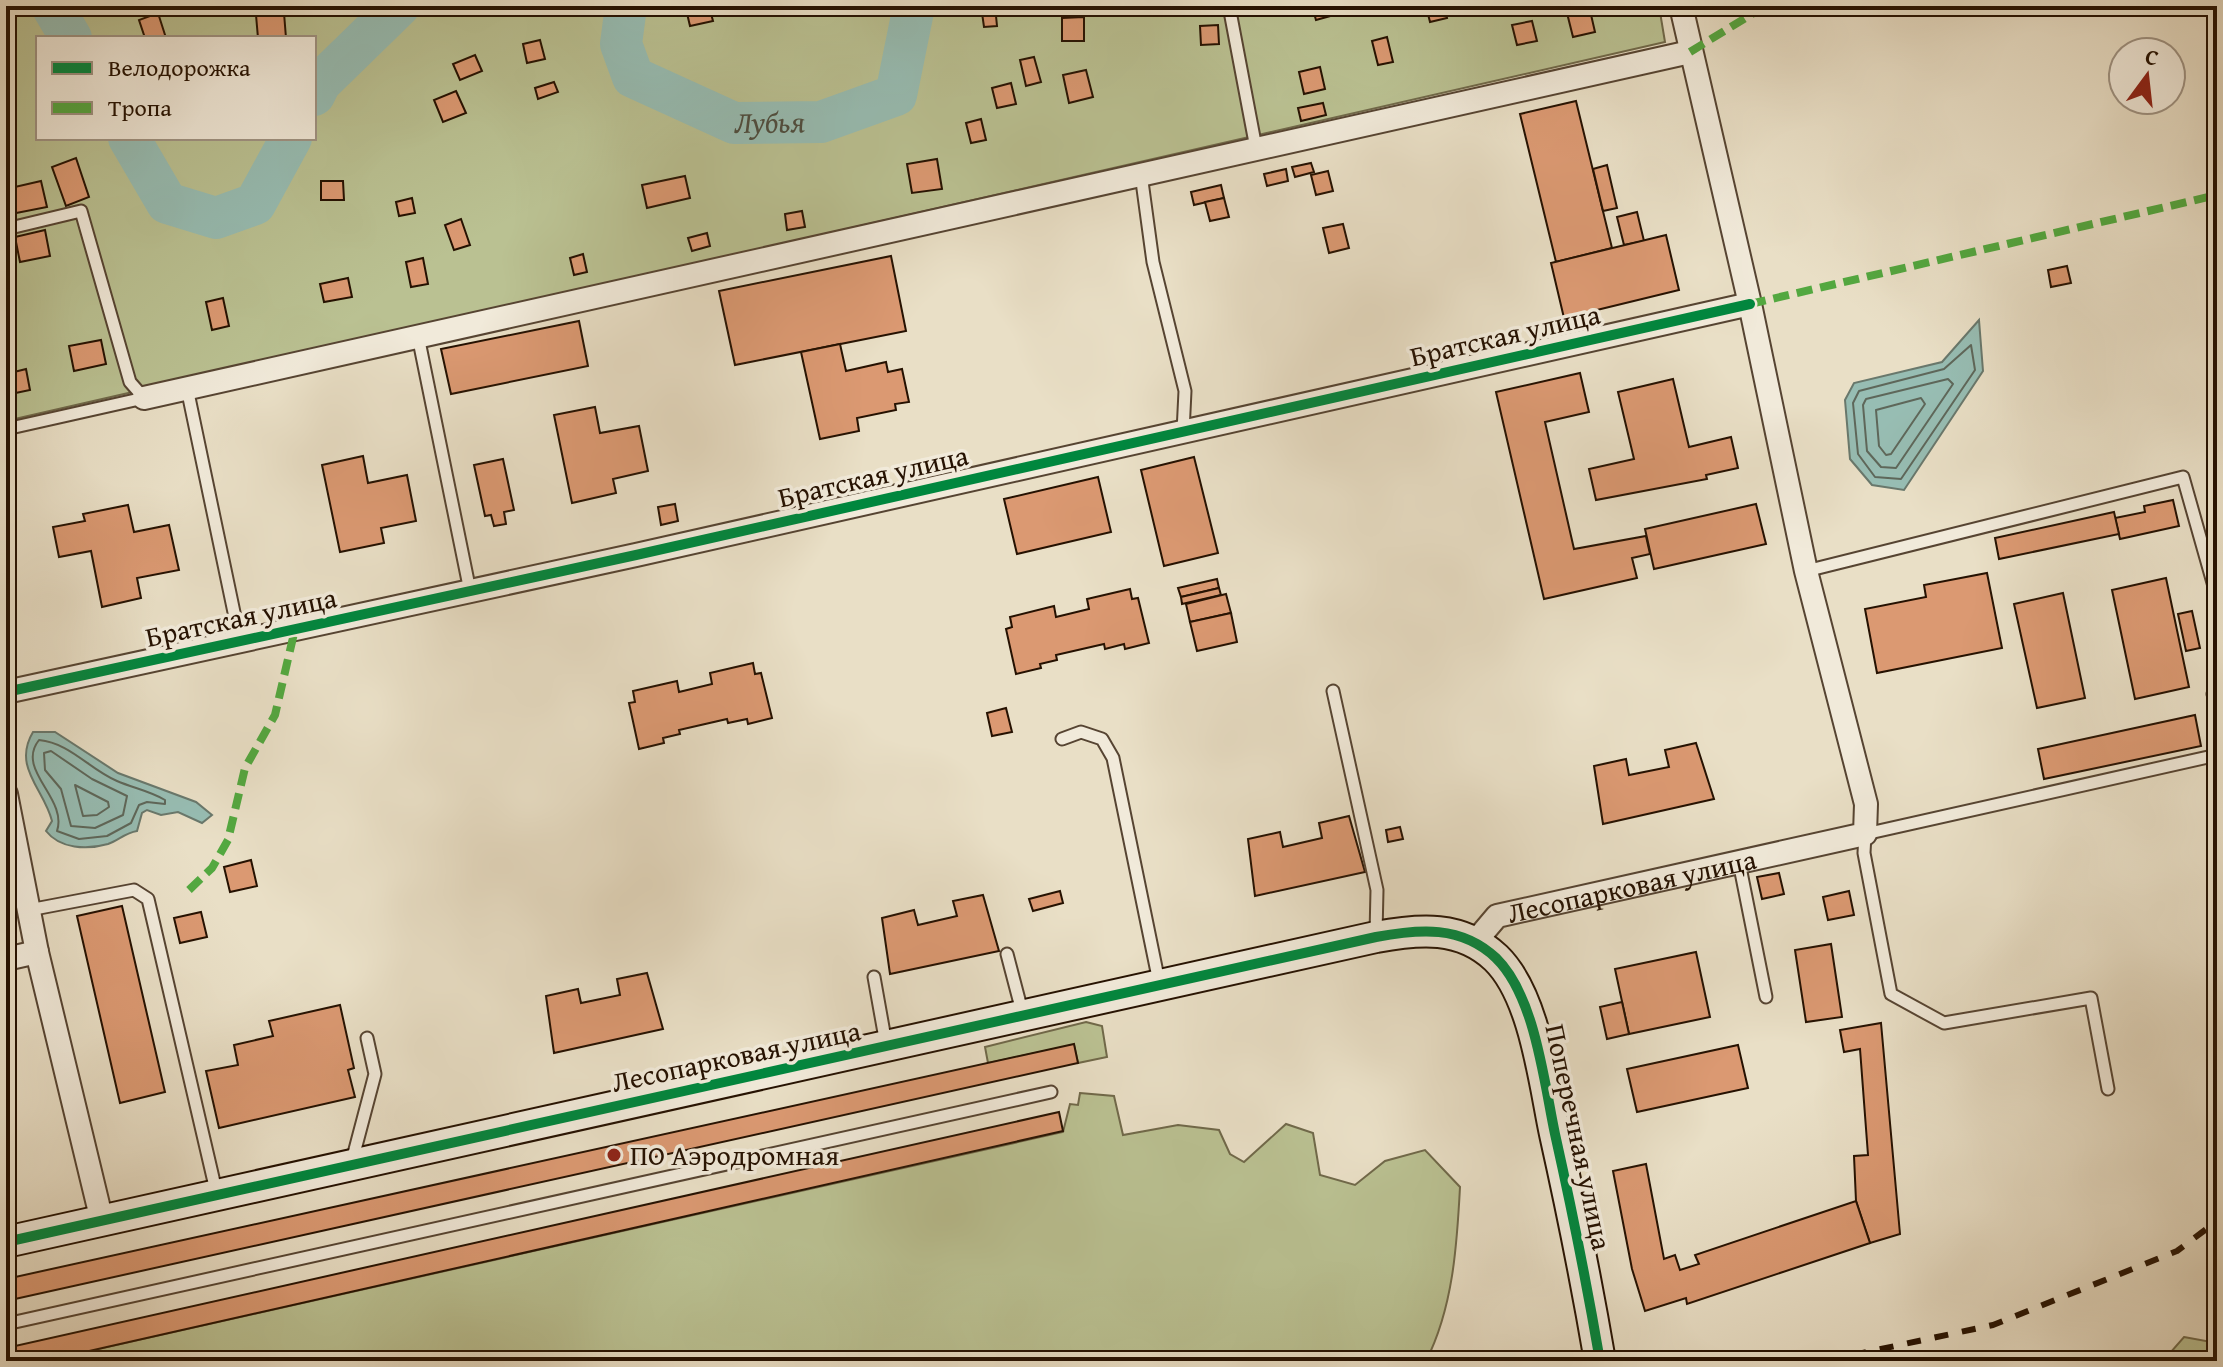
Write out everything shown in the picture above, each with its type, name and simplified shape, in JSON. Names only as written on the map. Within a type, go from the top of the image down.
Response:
[{"type":"street","points":[[1681,6],[1750,304],[1806,571],[1866,804],[1865,834]]},
{"type":"street","points":[[144,398],[1690,52]]},
{"type":"street","name":"Братская улица","points":[[6,692],[1183,433],[1750,304]]},
{"type":"street","points":[[6,794],[37,952],[102,1221]]},
{"type":"street","name":"Лесопарковая улица","points":[[6,1242],[1376,937],[1436,930],[1475,942],[1497,916],[1865,834]]},
{"type":"street","name":"Поперечная улица","points":[[1475,942],[1508,972],[1525,1009],[1574,1220],[1600,1361]]},
{"type":"street","points":[[6,959],[37,952]]},
{"type":"lane","points":[[1229,6],[1256,148]]},
{"type":"lane","points":[[1141,174],[1153,262],[1185,391],[1183,433]]},
{"type":"lane","points":[[6,229],[81,211],[130,382],[144,398],[6,429]]},
{"type":"lane","points":[[418,336],[470,591]]},
{"type":"lane","points":[[187,388],[240,641]]},
{"type":"lane","points":[[1806,571],[2183,477],[2217,597]]},
{"type":"lane","points":[[2217,685],[2213,694],[2217,705]]},
{"type":"lane","points":[[1333,691],[1377,890],[1376,937]]},
{"type":"lane","points":[[1062,739],[1081,732],[1102,739],[1113,758],[1160,986]]},
{"type":"lane","points":[[2108,1089],[2091,998],[1944,1023],[1891,994],[1864,853],[1865,834],[2217,755]]},
{"type":"lane","points":[[1739,862],[1766,997]]},
{"type":"lane","points":[[29,910],[134,890],[148,899],[217,1196]]},
{"type":"lane","points":[[1007,954],[1023,1017]]},
{"type":"lane","points":[[874,977],[887,1048]]},
{"type":"lane","points":[[351,1166],[375,1074],[367,1038]]},
{"type":"lane","points":[[6,1324],[1051,1092]]},
{"type":"green space","points":[[6,6],[1659,6],[1665,42],[6,421]]},
{"type":"green space","points":[[1086,1022],[1102,1026],[1107,1057],[1078,1063],[1074,1045],[988,1063],[985,1047]]},
{"type":"green space","points":[[1080,1093],[1114,1096],[1123,1135],[1178,1125],[1219,1130],[1230,1154],[1244,1162],[1286,1124],[1313,1133],[1320,1175],[1355,1185],[1385,1161],[1425,1150],[1460,1187],[1448,1298],[1426,1361],[45,1361],[1063,1132],[1070,1104],[1078,1105]]},
{"type":"green space","points":[[2184,1337],[2217,1343],[2217,1361],[2163,1361]]},
{"type":"water","points":[[1979,320],[1983,371],[1904,490],[1872,485],[1850,459],[1845,400],[1854,383],[1942,362]]},
{"type":"water","points":[[33,732],[55,732],[118,773],[196,802],[212,815],[202,823],[178,812],[161,815],[147,810],[142,813],[137,831],[108,844],[91,847],[66,845],[46,831],[52,821],[32,778],[26,756]]},
{"type":"building","points":[[709,6],[713,21],[690,26],[686,9]]},
{"type":"building","points":[[981,6],[995,6],[997,26],[984,27]]},
{"type":"building","points":[[1312,6],[1332,6],[1334,15],[1316,20]]},
{"type":"building","points":[[1426,6],[1444,6],[1447,18],[1430,22]]},
{"type":"building","points":[[1589,6],[1595,32],[1573,37],[1566,9]]},
{"type":"building","points":[[158,13],[165,36],[144,36],[139,20]]},
{"type":"building","points":[[284,13],[286,36],[258,36],[256,15]]},
{"type":"building","points":[[1084,17],[1084,41],[1062,41],[1062,18]]},
{"type":"building","points":[[1532,21],[1537,41],[1517,45],[1512,25]]},
{"type":"building","points":[[1218,25],[1219,44],[1201,45],[1200,26]]},
{"type":"building","points":[[1387,37],[1393,62],[1378,65],[1372,41]]},
{"type":"building","points":[[540,40],[545,59],[527,63],[523,44]]},
{"type":"building","points":[[475,55],[482,71],[460,80],[453,64]]},
{"type":"building","points":[[1034,57],[1041,82],[1026,86],[1020,60]]},
{"type":"building","points":[[1320,67],[1325,89],[1304,94],[1299,72]]},
{"type":"building","points":[[1086,70],[1093,97],[1069,103],[1063,75]]},
{"type":"building","points":[[554,82],[558,92],[538,99],[535,88]]},
{"type":"building","points":[[1011,83],[1016,104],[997,108],[992,88]]},
{"type":"building","points":[[456,91],[466,113],[443,122],[434,100]]},
{"type":"building","points":[[1576,101],[1612,248],[1556,262],[1520,114]]},
{"type":"building","points":[[1323,103],[1326,115],[1301,121],[1298,108]]},
{"type":"building","points":[[981,119],[986,140],[971,143],[966,123]]},
{"type":"building","points":[[76,158],[89,197],[66,206],[52,167]]},
{"type":"building","points":[[937,159],[942,189],[912,193],[907,164]]},
{"type":"building","points":[[1311,163],[1314,172],[1295,177],[1292,167]]},
{"type":"building","points":[[1607,165],[1617,208],[1603,211],[1593,169]]},
{"type":"building","points":[[1286,169],[1288,181],[1267,186],[1264,174]]},
{"type":"building","points":[[1328,171],[1333,191],[1316,195],[1311,175]]},
{"type":"building","points":[[685,176],[690,198],[647,208],[642,185]]},
{"type":"building","points":[[41,181],[47,207],[6,215],[6,189]]},
{"type":"building","points":[[321,181],[343,181],[344,200],[321,200]]},
{"type":"building","points":[[1221,185],[1224,198],[1194,205],[1191,192]]},
{"type":"building","points":[[412,198],[415,213],[399,216],[396,202]]},
{"type":"building","points":[[1224,198],[1229,217],[1210,221],[1205,202]]},
{"type":"building","points":[[802,211],[805,227],[787,230],[785,214]]},
{"type":"building","points":[[1637,212],[1644,241],[1624,245],[1617,217]]},
{"type":"building","points":[[461,219],[470,245],[454,250],[445,225]]},
{"type":"building","points":[[1343,224],[1349,248],[1329,253],[1323,228]]},
{"type":"building","points":[[45,230],[50,256],[20,262],[15,237]]},
{"type":"building","points":[[707,233],[710,246],[692,251],[688,238]]},
{"type":"building","points":[[1666,235],[1679,290],[1564,318],[1551,263]]},
{"type":"building","points":[[583,254],[587,272],[574,275],[570,258]]},
{"type":"building","points":[[891,256],[906,331],[735,365],[719,291]]},
{"type":"building","points":[[423,258],[428,284],[411,287],[406,262]]},
{"type":"building","points":[[2067,266],[2071,283],[2051,287],[2048,270]]},
{"type":"building","points":[[348,278],[352,297],[324,302],[320,284]]},
{"type":"building","points":[[223,298],[229,326],[212,330],[206,302]]},
{"type":"building","points":[[579,321],[588,366],[451,394],[441,349]]},
{"type":"building","points":[[101,340],[106,364],[74,371],[69,346]]},
{"type":"building","points":[[840,344],[846,371],[886,362],[888,372],[902,369],[909,402],[895,404],[896,410],[857,418],[859,431],[820,439],[801,352]]},
{"type":"building","points":[[26,369],[30,390],[6,395],[6,374]]},
{"type":"building","points":[[1580,373],[1589,412],[1545,422],[1574,549],[1646,536],[1650,554],[1632,558],[1637,578],[1544,599],[1496,392]]},
{"type":"building","points":[[1673,379],[1689,447],[1731,437],[1738,468],[1706,475],[1707,479],[1596,500],[1589,469],[1634,459],[1618,392]]},
{"type":"building","points":[[595,407],[600,433],[639,426],[648,471],[613,479],[616,493],[572,503],[554,415]]},
{"type":"building","points":[[363,456],[368,483],[407,475],[416,521],[381,528],[384,543],[340,552],[322,465]]},
{"type":"building","points":[[1194,457],[1218,553],[1164,566],[1141,470]]},
{"type":"building","points":[[503,459],[514,510],[504,512],[506,524],[494,526],[491,515],[485,516],[474,465]]},
{"type":"building","points":[[1098,477],[1111,532],[1017,554],[1004,499]]},
{"type":"building","points":[[2173,500],[2179,526],[2120,539],[2115,518],[2145,512],[2144,506]]},
{"type":"building","points":[[675,504],[678,521],[661,525],[658,507]]},
{"type":"building","points":[[1756,504],[1766,544],[1654,569],[1645,529]]},
{"type":"building","points":[[128,505],[134,532],[169,525],[179,570],[137,578],[141,598],[102,607],[91,551],[59,557],[53,527],[85,521],[83,514]]},
{"type":"building","points":[[2114,512],[2119,534],[1999,559],[1995,538]]},
{"type":"building","points":[[1987,573],[2002,648],[1877,673],[1865,609],[1926,597],[1924,585]]},
{"type":"building","points":[[2166,578],[2189,687],[2135,699],[2112,590]]},
{"type":"building","points":[[1217,579],[1219,588],[1181,597],[1178,588]]},
{"type":"building","points":[[1219,588],[1221,595],[1182,604],[1181,597]]},
{"type":"building","points":[[1130,589],[1132,599],[1138,598],[1149,643],[1125,649],[1124,644],[1105,649],[1104,644],[1056,655],[1057,660],[1040,664],[1041,668],[1016,674],[1006,629],[1012,627],[1010,617],[1054,606],[1056,617],[1089,609],[1087,599]]},
{"type":"building","points":[[2063,593],[2085,698],[2037,708],[2014,604]]},
{"type":"building","points":[[1226,594],[1231,613],[1190,622],[1186,604]]},
{"type":"building","points":[[2192,611],[2200,648],[2186,651],[2178,614]]},
{"type":"building","points":[[1231,613],[1237,642],[1197,651],[1190,622]]},
{"type":"building","points":[[753,663],[755,674],[761,673],[772,718],[748,724],[747,719],[728,723],[727,719],[679,730],[680,734],[663,738],[664,743],[639,749],[629,703],[635,702],[633,691],[677,681],[679,692],[712,684],[710,673]]},
{"type":"building","points":[[1006,708],[1012,732],[992,736],[987,713]]},
{"type":"building","points":[[2195,715],[2201,746],[2044,779],[2038,749]]},
{"type":"building","points":[[1696,743],[1714,799],[1603,824],[1594,766],[1626,759],[1629,775],[1669,767],[1665,750]]},
{"type":"building","points":[[1349,816],[1365,872],[1255,896],[1248,839],[1280,832],[1283,847],[1322,838],[1319,823]]},
{"type":"building","points":[[1400,827],[1403,839],[1388,842],[1386,830]]},
{"type":"building","points":[[251,860],[257,886],[230,892],[224,867]]},
{"type":"building","points":[[1779,873],[1784,894],[1762,899],[1757,877]]},
{"type":"building","points":[[1060,891],[1063,903],[1033,911],[1029,899]]},
{"type":"building","points":[[1849,891],[1854,915],[1828,920],[1823,897]]},
{"type":"building","points":[[983,895],[999,951],[890,974],[882,918],[914,910],[918,925],[957,916],[953,901]]},
{"type":"building","points":[[122,906],[165,1092],[120,1103],[77,916]]},
{"type":"building","points":[[201,912],[207,937],[180,943],[174,918]]},
{"type":"building","points":[[1831,944],[1842,1017],[1806,1022],[1795,950]]},
{"type":"building","points":[[1696,952],[1710,1017],[1629,1034],[1615,969]]},
{"type":"building","points":[[647,973],[663,1029],[554,1053],[546,996],[578,989],[581,1003],[620,995],[617,979]]},
{"type":"building","points":[[1622,1002],[1629,1034],[1607,1039],[1600,1007]]},
{"type":"building","points":[[340,1005],[354,1068],[348,1070],[355,1097],[219,1128],[206,1071],[238,1065],[234,1045],[273,1036],[269,1021]]},
{"type":"building","points":[[1881,1023],[1900,1234],[1870,1243],[1856,1201],[1854,1156],[1868,1155],[1860,1049],[1844,1052],[1840,1030]]},
{"type":"building","name":"ПО Аэродромная","points":[[1074,1044],[1078,1063],[6,1301],[6,1279]]},
{"type":"building","points":[[1738,1045],[1748,1088],[1637,1112],[1627,1069]]},
{"type":"building","points":[[1059,1112],[1063,1131],[45,1361],[6,1361],[6,1348]]},
{"type":"building","points":[[1646,1164],[1664,1259],[1675,1255],[1680,1270],[1699,1264],[1695,1255],[1856,1201],[1870,1243],[1687,1304],[1686,1298],[1645,1311],[1632,1269],[1613,1171]]},
{"type":"waterway","name":"Лубья","points":[[52,6],[70,36]]},
{"type":"waterway","name":"Лубья","points":[[316,91],[320,83],[399,6]]},
{"type":"waterway","name":"Лубья","points":[[626,6],[621,44],[633,77],[734,123],[821,122],[896,95],[914,6]]},
{"type":"waterway","name":"Лубья","points":[[130,140],[167,203],[216,218],[255,204],[290,140]]},
{"type":"railway","points":[[1825,1361],[1993,1325],[2177,1251],[2217,1221]]},
{"type":"marked path","points":[[1690,52],[1765,6]]},
{"type":"marked path","points":[[1750,304],[2217,195]]},
{"type":"marked path","points":[[189,890],[212,868],[228,840],[245,768],[275,715],[295,629]]},
{"type":"cycle path","points":[[6,692],[636,555],[1750,304]]},
{"type":"cycle path","points":[[6,1242],[1376,937],[1408,932],[1439,932],[1469,940],[1496,958],[1509,974],[1529,1017],[1542,1065],[1600,1361]]},
{"type":"place","name":"ПО Аэродромная","points":[[614,1155]]}]
